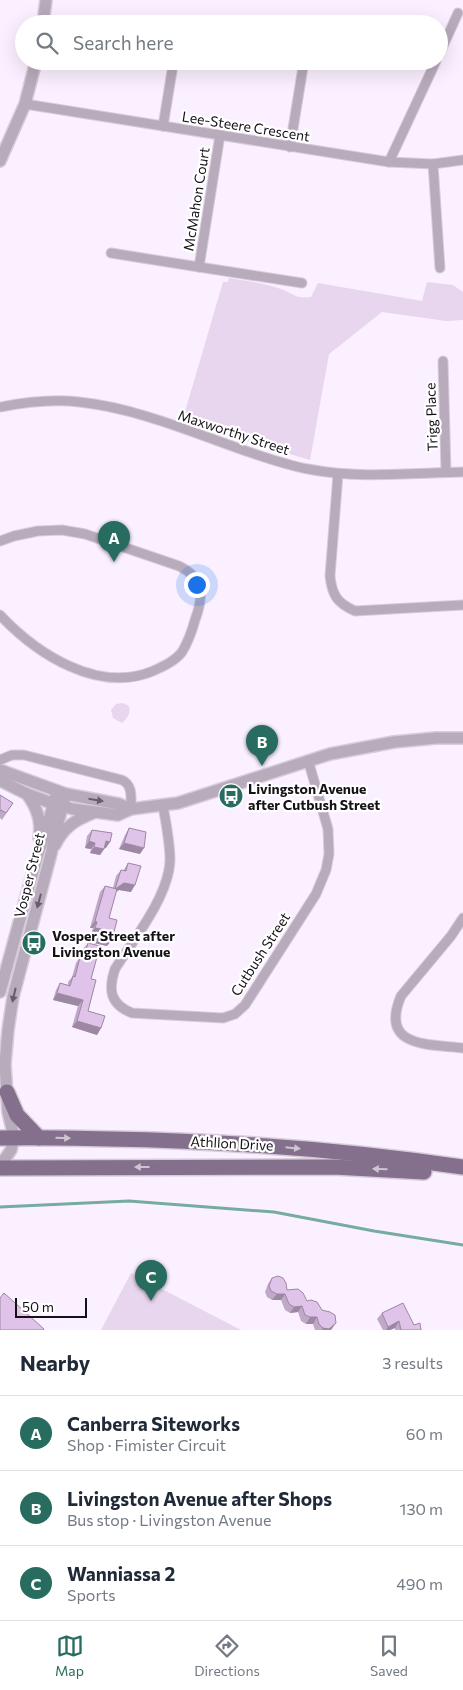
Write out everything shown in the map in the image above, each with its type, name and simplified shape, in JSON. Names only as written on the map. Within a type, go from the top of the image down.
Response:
[{"type":"main road","points":[[7,1092],[17,1115],[39,1138]]},
{"type":"main road","name":"Athllon Drive","points":[[7,1137],[227,1143],[336,1152],[463,1167]]},
{"type":"main road","name":"Athllon Drive","points":[[0,1167],[334,1167],[408,1170],[463,1176]]},
{"type":"street","points":[[44,15],[46,0]]},
{"type":"street","points":[[448,35],[458,13]]},
{"type":"street","points":[[0,161],[25,104],[34,70]]},
{"type":"street","points":[[163,126],[171,70]]},
{"type":"street","points":[[290,147],[303,70]]},
{"type":"street","points":[[389,162],[432,70]]},
{"type":"street","name":"Lee-Steere Crescent","points":[[25,104],[389,162],[434,164],[463,160]]},
{"type":"street","name":"McMahon Court","points":[[199,267],[220,135]]},
{"type":"street","points":[[434,164],[440,268]]},
{"type":"street","name":"McMahon Court","points":[[111,253],[302,283]]},
{"type":"street","name":"Trigg Place","points":[[443,361],[446,472]]},
{"type":"street","name":"Maxworthy Street","points":[[0,407],[46,401],[79,402],[110,406],[276,461],[338,474],[370,475],[463,472]]},
{"type":"street","points":[[338,474],[330,576],[331,588],[336,599],[356,611],[463,605]]},
{"type":"street","points":[[0,541],[38,531],[62,530],[85,534],[189,571],[199,584],[201,596],[200,608],[191,634],[181,653],[165,666],[129,678],[111,678],[94,675],[72,666],[31,643],[0,616]]},
{"type":"street","points":[[0,780],[27,794],[58,805],[95,813],[118,815],[131,809],[163,806],[207,795],[308,760],[394,742],[436,738],[463,738]]},
{"type":"street","points":[[0,760],[12,755],[24,755],[122,780],[128,785],[130,791],[131,809]]},
{"type":"street","name":"Cutbush Street","points":[[163,806],[170,861],[167,878],[156,904],[115,969],[111,980],[113,997],[119,1006],[132,1012],[223,1018],[235,1014],[245,1005],[316,894],[326,870],[330,854],[328,829],[308,760]]},
{"type":"street","points":[[0,770],[61,793],[119,804],[131,809]]},
{"type":"street","name":"Vosper Street","points":[[7,1137],[6,1046],[13,997],[52,854],[61,793]]},
{"type":"street","points":[[27,794],[36,807],[39,819],[40,831],[36,857]]},
{"type":"street","name":"Vosper Street","points":[[0,992],[36,857],[58,805]]},
{"type":"street","points":[[52,854],[59,838],[69,825],[78,819],[95,813]]},
{"type":"street","points":[[463,918],[451,936],[401,996],[396,1018],[400,1032],[406,1039],[415,1043],[463,1048]]},
{"type":"street","points":[[0,1167],[11,1150],[7,1137]]},
{"type":"shaded area","points":[[229,278],[269,285],[298,297],[311,297],[318,283],[422,301],[427,282],[453,285],[463,292],[463,320],[446,321],[382,312],[329,354],[310,460],[182,422],[223,282],[228,282]]},
{"type":"shaded area","points":[[123,703],[129,706],[129,714],[122,723],[113,718],[111,710],[116,704]]},
{"type":"shaded area","points":[[131,1273],[241,1330],[101,1330]]},
{"type":"building","points":[[0,795],[13,803],[6,813],[0,811]]},
{"type":"building","points":[[129,828],[146,832],[144,848],[124,843]]},
{"type":"building","points":[[92,830],[112,833],[110,842],[106,841],[104,849],[94,847],[95,843],[89,841]]},
{"type":"building","points":[[128,863],[141,866],[135,885],[124,883],[115,889],[121,870],[126,871]]},
{"type":"building","points":[[105,886],[117,889],[109,918],[117,920],[112,940],[99,937],[101,929],[95,928],[97,922],[95,921]]},
{"type":"building","points":[[88,943],[100,946],[91,979],[96,980],[88,1011],[105,1016],[101,1028],[77,1021],[83,1000],[57,993],[60,983],[70,986],[73,976],[75,977],[80,957],[84,958]]},
{"type":"building","points":[[278,1276],[283,1278],[287,1290],[298,1289],[303,1293],[307,1301],[317,1302],[322,1310],[335,1315],[336,1323],[329,1329],[323,1328],[319,1324],[317,1317],[305,1315],[302,1306],[294,1307],[289,1304],[285,1294],[277,1294],[271,1291],[269,1286],[272,1278]]},
{"type":"building","points":[[4,1293],[44,1329],[0,1330],[0,1298]]},
{"type":"building","points":[[403,1303],[414,1325],[420,1323],[421,1330],[401,1330],[399,1321],[388,1327],[382,1313]]},
{"type":"waterway","points":[[0,1207],[129,1201],[274,1212],[374,1231],[463,1245]]},
{"type":"place","name":"Canberra Siteworks","points":[[114,562]]},
{"type":"place","name":"Livingston Avenue after Shops","points":[[262,766]]},
{"type":"place","name":"Livingston Avenue after Cutbush Street","points":[[231,796]]},
{"type":"place","name":"Vosper Street after Livingston Avenue","points":[[34,943]]},
{"type":"place","name":"Wanniassa 2","points":[[151,1301]]}]
